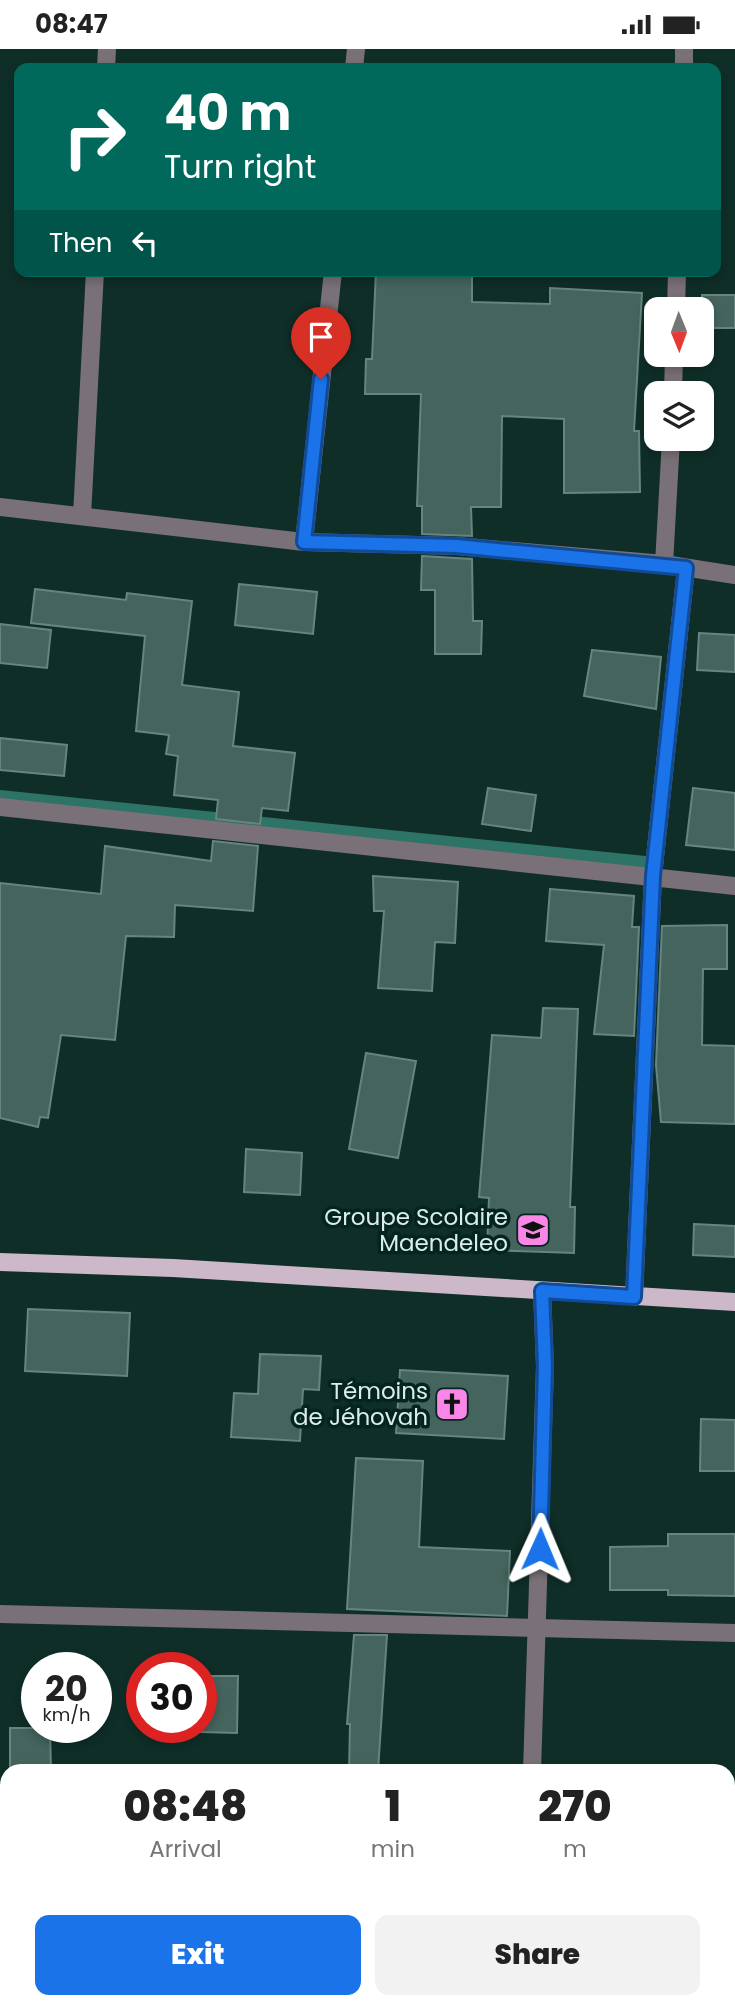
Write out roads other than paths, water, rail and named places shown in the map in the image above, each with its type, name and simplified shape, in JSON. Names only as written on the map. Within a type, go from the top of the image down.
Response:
[{"type":"main road","points":[[0,1262],[187,1269],[735,1302]]},
{"type":"street","points":[[82,516],[95,277]]},
{"type":"street","points":[[304,542],[332,277]]},
{"type":"street","points":[[676,297],[677,277]]},
{"type":"street","points":[[664,564],[670,451]]},
{"type":"street","points":[[0,507],[304,542],[456,546],[664,564],[735,575]]},
{"type":"street","points":[[634,1297],[653,876],[686,568]]},
{"type":"street","points":[[0,807],[735,886]]},
{"type":"street","points":[[532,1764],[545,1366],[542,1291]]},
{"type":"street","points":[[0,1614],[735,1633]]},
{"type":"waterway","points":[[0,796],[655,863]]},
{"type":"place","name":"Groupe Scolaire Maendeleo","points":[[533,1230]]},
{"type":"place","name":"Témoins de Jéhovah","points":[[452,1404]]}]
